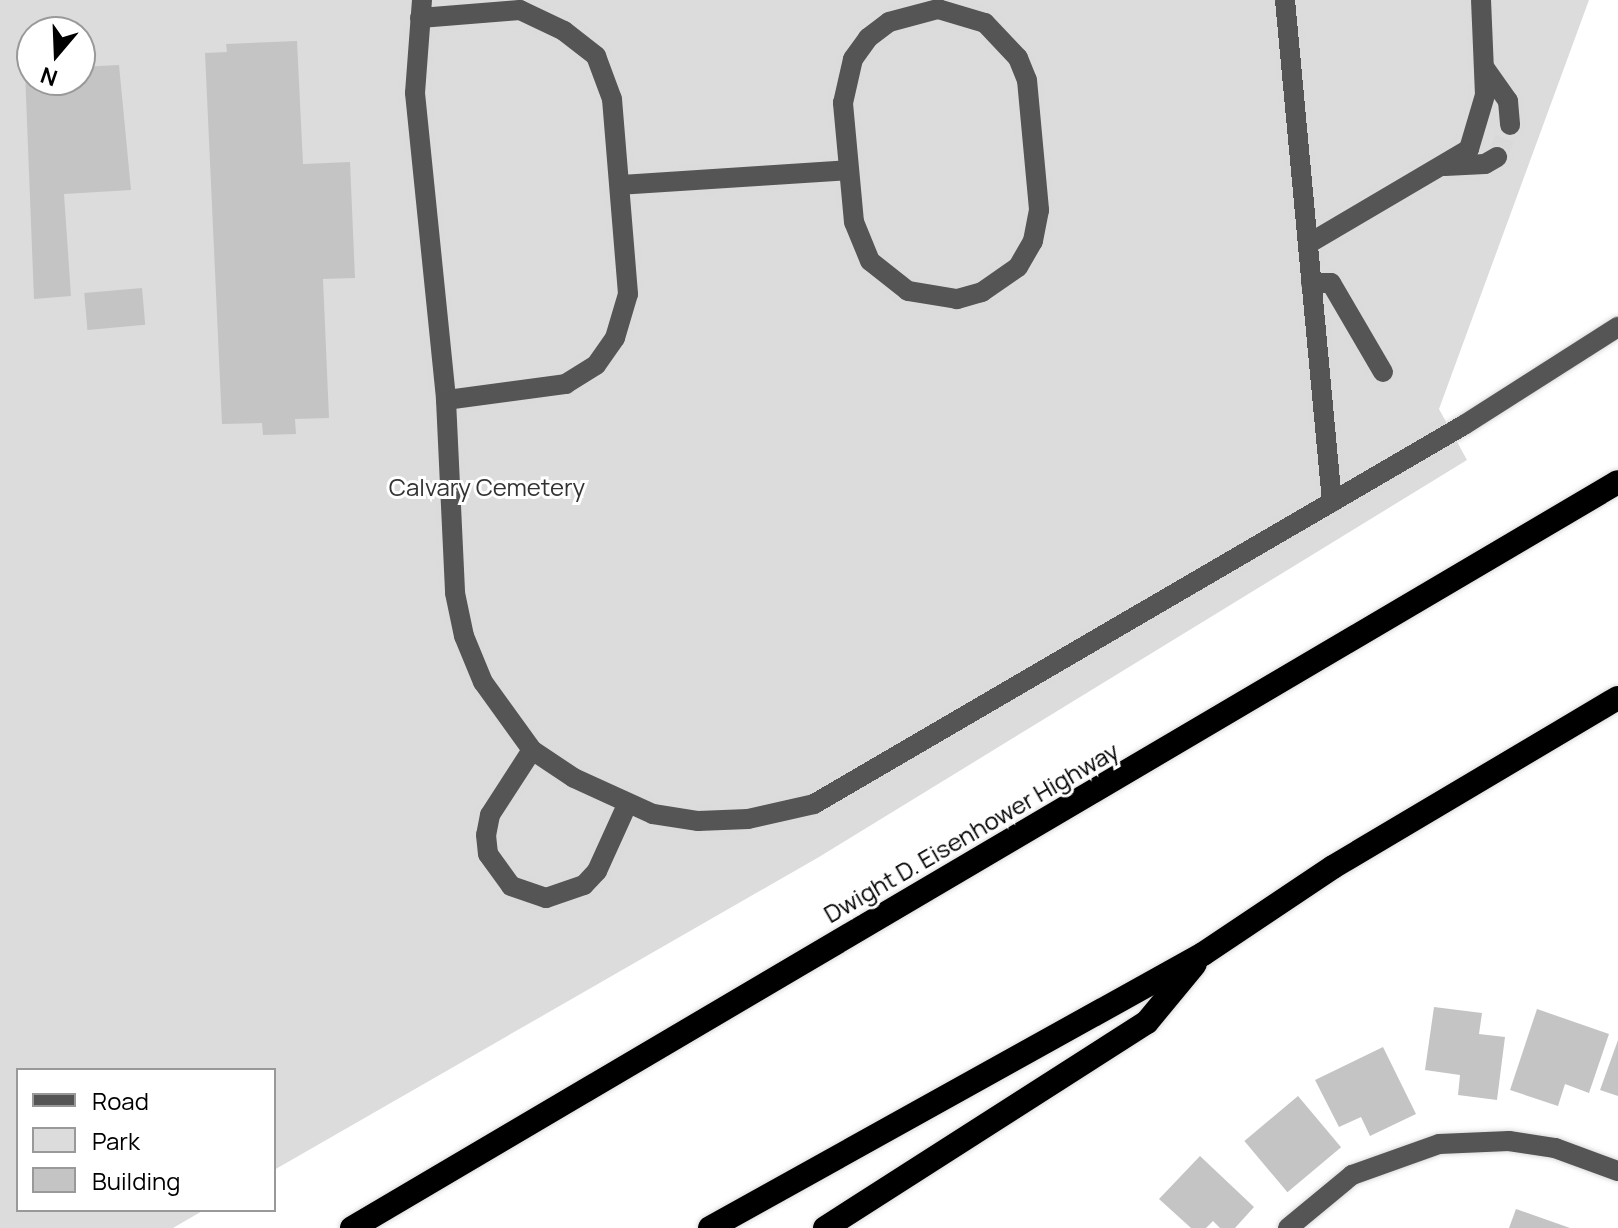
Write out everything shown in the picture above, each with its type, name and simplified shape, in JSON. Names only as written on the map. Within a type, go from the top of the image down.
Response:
[{"type":"highway","name":"Dwight D. Eisenhower Highway","points":[[352,1228],[1618,482]]},
{"type":"highway","points":[[710,1228],[1203,954],[1333,867],[1618,698]]},
{"type":"highway","points":[[825,1228],[1147,1022],[1203,954]]},
{"type":"street","points":[[1285,0],[1332,502]]},
{"type":"street","points":[[1308,244],[1469,149],[1485,95],[1481,0]]},
{"type":"street","points":[[938,4],[985,23],[1018,58],[1027,80],[1039,210],[1033,241],[1018,267],[982,292],[957,299],[908,291],[887,278],[862,246],[849,170],[843,103],[853,59],[889,22],[938,4]]},
{"type":"street","points":[[446,400],[566,384],[596,365],[615,338],[628,294],[612,99],[596,56],[564,31],[520,10],[421,9],[415,93],[446,400],[455,593],[464,636],[483,682],[532,750],[627,805],[698,821],[748,819],[814,804],[1464,425],[1618,327]]},
{"type":"street","points":[[1484,67],[1508,101],[1510,125]]},
{"type":"street","points":[[1441,166],[1485,164],[1497,157]]},
{"type":"street","points":[[620,185],[849,170]]},
{"type":"street","points":[[1311,283],[1331,283],[1383,372]]},
{"type":"street","points":[[532,750],[490,815],[486,835],[488,854],[511,886],[546,898],[584,885],[597,871],[627,805]]},
{"type":"street","points":[[1288,1228],[1352,1175],[1439,1144],[1509,1141],[1555,1148],[1618,1171]]},
{"type":"green space","name":"Calvary Cemetery","points":[[0,0],[1589,0],[1439,409],[1467,460],[819,857],[276,1169],[276,1068],[16,1068],[16,1212],[201,1212],[173,1228],[0,1228]]},
{"type":"building","points":[[297,41],[303,164],[350,162],[355,278],[323,279],[329,418],[295,419],[296,434],[263,435],[262,423],[222,424],[205,53],[227,52],[226,44]]},
{"type":"building","points":[[119,65],[131,190],[64,194],[71,296],[34,299],[26,96],[96,96],[96,66]]},
{"type":"building","points":[[142,288],[145,325],[87,330],[84,293]]},
{"type":"building","points":[[1434,1007],[1482,1013],[1479,1034],[1505,1037],[1497,1100],[1458,1095],[1460,1075],[1425,1070]]},
{"type":"building","points":[[1537,1009],[1609,1034],[1589,1093],[1565,1084],[1558,1106],[1510,1090]]},
{"type":"building","points":[[1618,1040],[1618,1096],[1600,1090]]},
{"type":"building","points":[[1383,1047],[1416,1114],[1370,1136],[1361,1117],[1339,1127],[1315,1080]]},
{"type":"building","points":[[1298,1096],[1341,1147],[1287,1192],[1244,1141]]},
{"type":"building","points":[[1200,1156],[1254,1207],[1235,1228],[1220,1228],[1213,1221],[1206,1228],[1191,1228],[1159,1199]]},
{"type":"building","points":[[1516,1209],[1570,1228],[1509,1228]]},
{"type":"tunnel","points":[[1497,157],[1510,125]]}]
